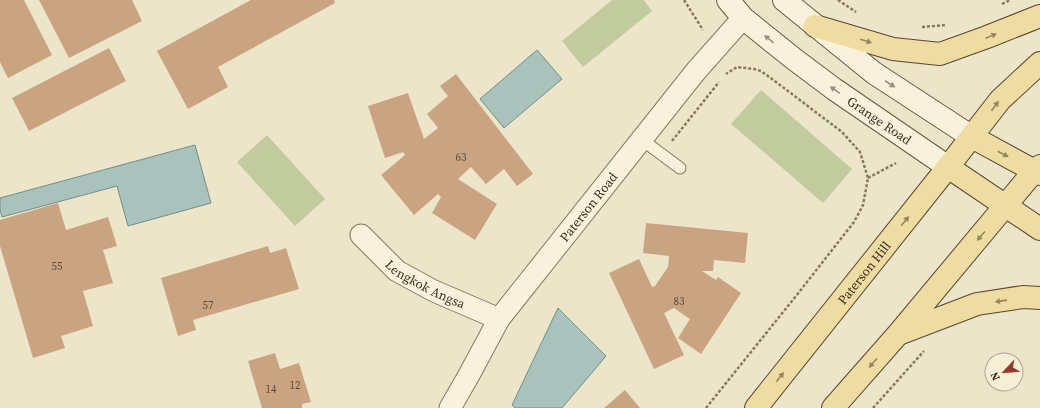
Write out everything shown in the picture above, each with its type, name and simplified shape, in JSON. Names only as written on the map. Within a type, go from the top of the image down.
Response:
[{"type":"main road","name":"Grange Road","points":[[728,0],[743,18],[794,60],[834,89],[1040,229]]},
{"type":"main road","points":[[784,0],[874,73],[972,137],[1038,170],[834,408]]},
{"type":"main road","points":[[815,26],[893,49],[940,54],[987,38],[1040,16]]},
{"type":"main road","name":"Paterson Hill","points":[[756,408],[1000,100],[1040,63]]},
{"type":"main road","points":[[899,333],[977,304],[1023,297],[1040,298]]},
{"type":"street","name":"Paterson Road","points":[[450,408],[498,319],[696,71],[743,18]]},
{"type":"street","name":"Lengkok Angsa","points":[[361,235],[397,270],[434,291],[498,319]]},
{"type":"lane","points":[[641,139],[680,168]]},
{"type":"path","points":[[684,0],[703,30]]},
{"type":"path","points":[[838,0],[860,14]]},
{"type":"path","points":[[999,5],[1010,0]]},
{"type":"path","points":[[916,27],[950,25]]},
{"type":"path","points":[[662,154],[726,73],[737,67],[745,67],[761,72],[842,132],[860,152],[868,178],[863,205],[854,222],[706,408]]},
{"type":"path","points":[[868,178],[896,163]]},
{"type":"path","points":[[873,408],[922,352],[927,349]]},
{"type":"green space","points":[[612,0],[644,0],[652,11],[583,67],[562,41]]},
{"type":"green space","points":[[761,90],[852,169],[823,203],[731,124]]},
{"type":"green space","points":[[267,135],[325,199],[295,226],[237,162]]},
{"type":"water","points":[[537,50],[562,79],[504,128],[480,99]]},
{"type":"water","points":[[195,145],[211,203],[128,226],[117,186],[2,217],[0,210],[0,198]]},
{"type":"water","points":[[558,308],[606,356],[562,408],[515,408],[512,405]]},
{"type":"building","points":[[0,0],[24,0],[52,55],[8,78],[0,62]]},
{"type":"building","points":[[39,0],[132,0],[142,21],[69,58]]},
{"type":"building","points":[[251,0],[334,0],[335,3],[218,67],[228,87],[188,109],[157,51]]},
{"type":"building","points":[[109,48],[126,81],[29,131],[12,98]]},
{"type":"building","points":[[456,74],[533,174],[517,186],[504,169],[486,184],[471,167],[458,179],[497,204],[475,240],[432,213],[441,197],[438,194],[414,215],[381,175],[405,155],[403,152],[385,158],[368,106],[408,93],[424,139],[438,128],[427,114],[448,96],[440,86]]},
{"type":"building","points":[[58,203],[66,230],[108,217],[117,246],[103,250],[113,283],[83,291],[93,326],[61,336],[65,348],[33,358],[0,246],[0,220]]},
{"type":"building","points":[[646,223],[748,233],[745,263],[714,260],[713,271],[702,271],[716,280],[718,277],[741,293],[701,354],[678,338],[690,319],[674,308],[664,313],[684,355],[654,369],[609,273],[639,259],[652,287],[655,286],[668,267],[669,256],[643,253]]},
{"type":"building","points":[[268,246],[270,253],[286,248],[299,289],[193,320],[196,330],[178,336],[161,278]]},
{"type":"building","points":[[275,353],[280,369],[299,363],[311,402],[302,404],[302,408],[262,408],[248,361]]},
{"type":"building","points":[[625,390],[640,408],[604,408]]}]
